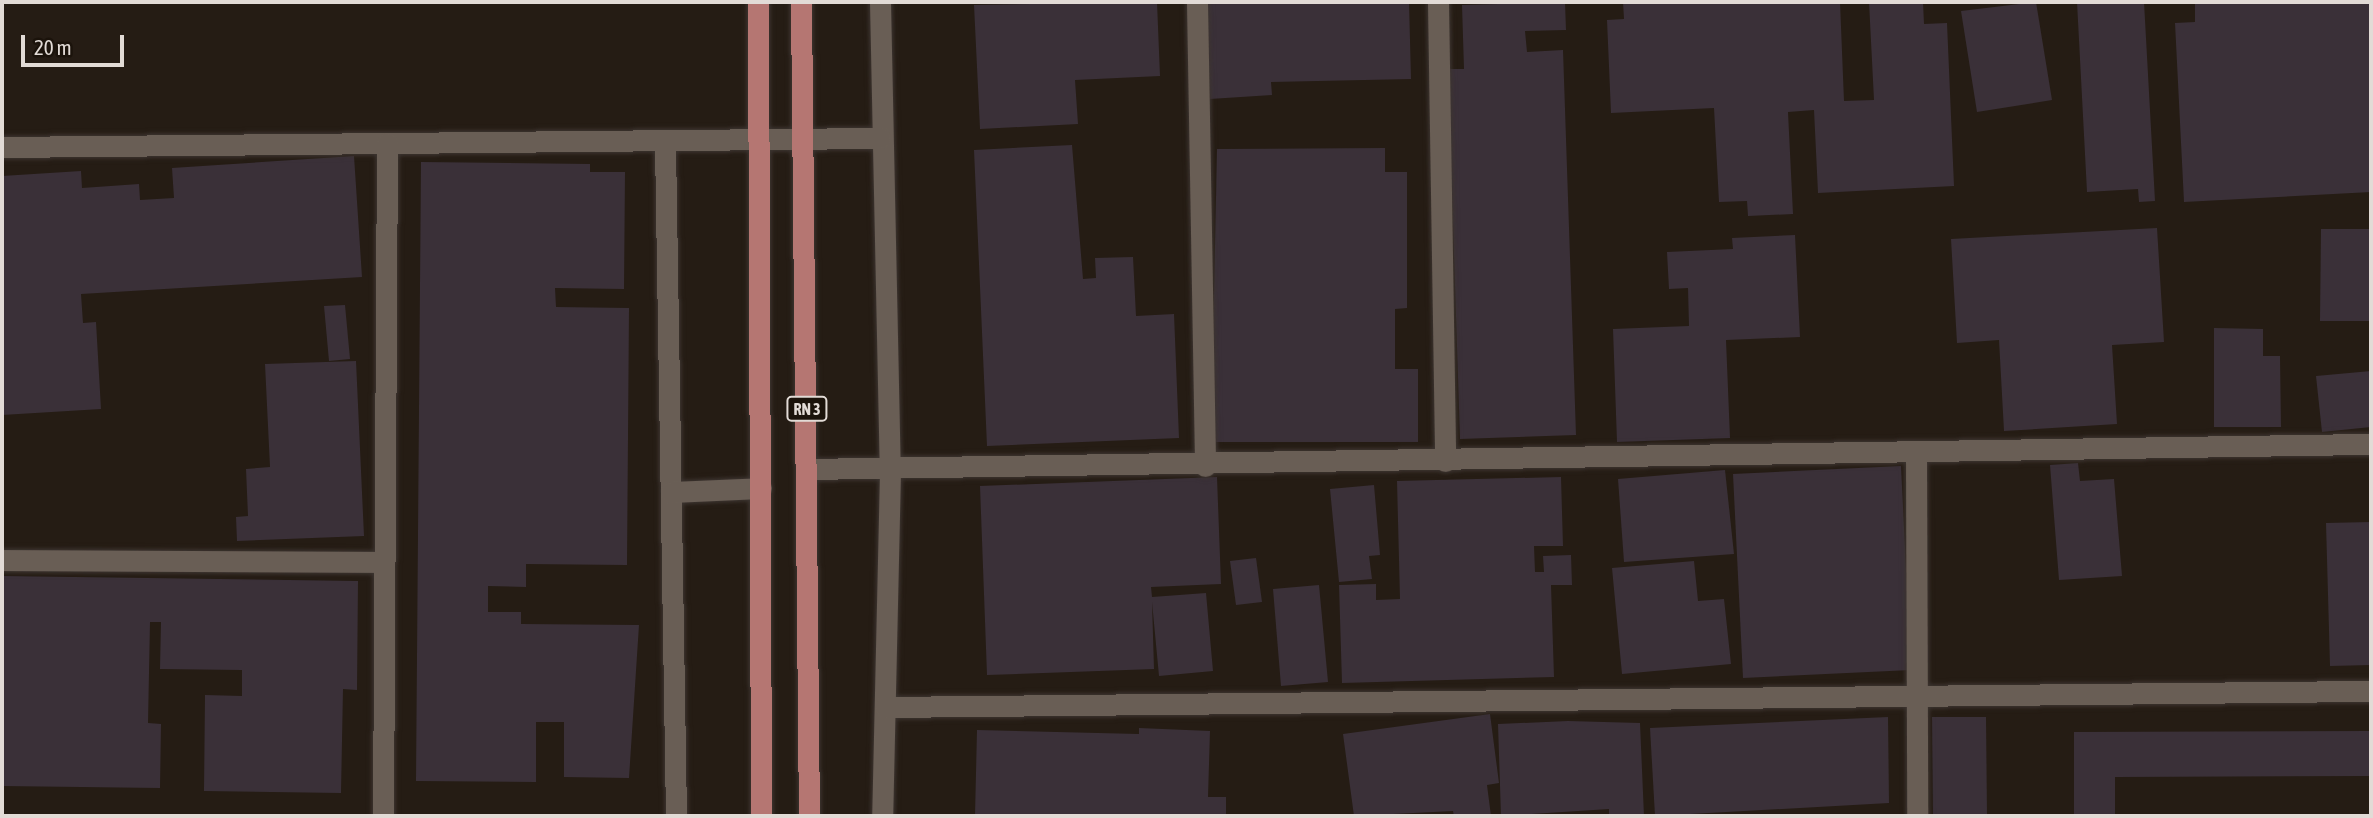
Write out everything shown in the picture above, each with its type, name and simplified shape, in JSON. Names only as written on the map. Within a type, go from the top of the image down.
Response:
[{"type":"highway","name":"RN 3","points":[[758,2],[761,816]]},
{"type":"highway","name":"RN 3","points":[[801,2],[808,816]]},
{"type":"street","points":[[880,2],[880,138],[890,472],[882,816]]},
{"type":"street","points":[[1197,2],[1205,466]]},
{"type":"street","points":[[1438,2],[1445,461]]},
{"type":"street","points":[[2,147],[387,143],[665,145],[880,138]]},
{"type":"street","points":[[383,816],[387,143]]},
{"type":"street","points":[[665,145],[676,816]]},
{"type":"street","points":[[807,469],[890,472],[2371,444]]},
{"type":"street","points":[[1916,453],[1917,816]]},
{"type":"street","points":[[671,492],[761,488]]},
{"type":"street","points":[[2,560],[384,562]]},
{"type":"street","points":[[885,707],[1918,700],[2371,691]]},
{"type":"building","points":[[1157,2],[1160,76],[1075,80],[1078,124],[980,129],[974,5]]},
{"type":"building","points":[[1409,2],[1411,79],[1271,82],[1272,95],[1210,99],[1207,3]]},
{"type":"building","points":[[1565,2],[1566,30],[1525,31],[1527,52],[1563,50],[1576,435],[1460,439],[1448,69],[1464,69],[1462,5]]},
{"type":"building","points":[[1623,2],[1840,2],[1844,101],[1874,100],[1869,2],[1923,2],[1924,24],[1947,23],[1954,186],[1818,193],[1814,110],[1788,112],[1793,214],[1748,216],[1747,201],[1719,202],[1714,108],[1611,113],[1607,20],[1624,19]]},
{"type":"building","points":[[2036,2],[2052,100],[1977,112],[1961,11]]},
{"type":"building","points":[[2077,2],[2144,2],[2155,201],[2139,202],[2138,189],[2087,192]]},
{"type":"building","points":[[2195,2],[2371,2],[2371,192],[2184,202],[2175,23],[2195,22]]},
{"type":"building","points":[[1072,145],[1083,279],[1096,278],[1095,258],[1133,257],[1136,316],[1174,314],[1179,438],[987,446],[974,150]]},
{"type":"building","points":[[1385,148],[1385,172],[1407,172],[1407,308],[1395,309],[1395,369],[1418,369],[1418,442],[1211,442],[1217,149]]},
{"type":"building","points":[[354,156],[362,277],[81,294],[83,323],[96,322],[101,409],[2,415],[2,176],[81,171],[82,188],[139,184],[140,200],[174,198],[172,168]]},
{"type":"building","points":[[421,162],[590,164],[590,172],[625,172],[624,289],[555,288],[556,307],[629,308],[627,565],[526,564],[526,587],[488,586],[488,612],[521,612],[521,624],[639,625],[629,778],[564,777],[564,722],[536,722],[536,782],[416,781]]},
{"type":"building","points":[[2157,228],[2164,342],[2112,345],[2117,424],[2004,431],[1999,340],[1957,343],[1951,239]]},
{"type":"building","points":[[2321,229],[2371,229],[2371,321],[2320,321]]},
{"type":"building","points":[[1795,235],[1800,337],[1726,340],[1730,438],[1617,442],[1613,329],[1689,326],[1688,288],[1669,289],[1667,252],[1733,249],[1732,238]]},
{"type":"building","points":[[345,305],[350,359],[329,361],[324,306]]},
{"type":"building","points":[[2214,328],[2263,329],[2263,356],[2280,356],[2281,427],[2214,427]]},
{"type":"building","points":[[356,361],[364,536],[237,541],[236,517],[248,516],[246,469],[270,467],[265,364]]},
{"type":"building","points":[[2371,371],[2371,427],[2322,432],[2316,376]]},
{"type":"building","points":[[2078,463],[2080,481],[2114,479],[2122,576],[2059,580],[2050,465]]},
{"type":"building","points":[[1901,466],[1911,670],[1743,678],[1733,474]]},
{"type":"building","points":[[1725,470],[1734,554],[1624,562],[1618,479]]},
{"type":"building","points":[[1217,477],[1221,584],[1151,587],[1152,597],[1206,593],[1213,671],[1159,676],[1152,602],[1154,669],[987,675],[980,486]]},
{"type":"building","points":[[1561,477],[1563,546],[1534,546],[1535,572],[1544,572],[1543,556],[1571,555],[1572,585],[1551,585],[1554,677],[1342,683],[1339,585],[1376,584],[1376,600],[1400,599],[1397,481]]},
{"type":"building","points":[[1374,485],[1380,555],[1369,556],[1372,579],[1339,582],[1330,489]]},
{"type":"building","points":[[2371,522],[2371,665],[2330,666],[2326,523]]},
{"type":"building","points":[[1256,558],[1262,602],[1236,605],[1230,561]]},
{"type":"building","points":[[1694,561],[1698,601],[1724,599],[1731,664],[1622,674],[1612,568]]},
{"type":"building","points":[[2,576],[358,581],[357,690],[343,689],[341,793],[204,791],[205,695],[242,696],[242,670],[160,669],[161,622],[150,622],[148,723],[161,724],[160,788],[2,786]]},
{"type":"building","points":[[1319,585],[1328,682],[1281,686],[1273,589]]},
{"type":"building","points":[[1490,714],[1499,783],[1487,785],[1491,816],[1454,816],[1453,811],[1354,816],[1343,734]]},
{"type":"building","points":[[1888,717],[1889,803],[1655,816],[1650,728]]},
{"type":"building","points":[[1932,717],[1986,717],[1987,816],[1933,816]]},
{"type":"building","points":[[1568,721],[1640,723],[1644,816],[1609,816],[1609,809],[1501,816],[1498,724]]},
{"type":"building","points":[[1139,728],[1210,731],[1208,797],[1226,797],[1226,816],[975,816],[977,730],[1139,734]]},
{"type":"building","points":[[2371,731],[2371,776],[2115,777],[2115,816],[2074,816],[2074,732]]}]
